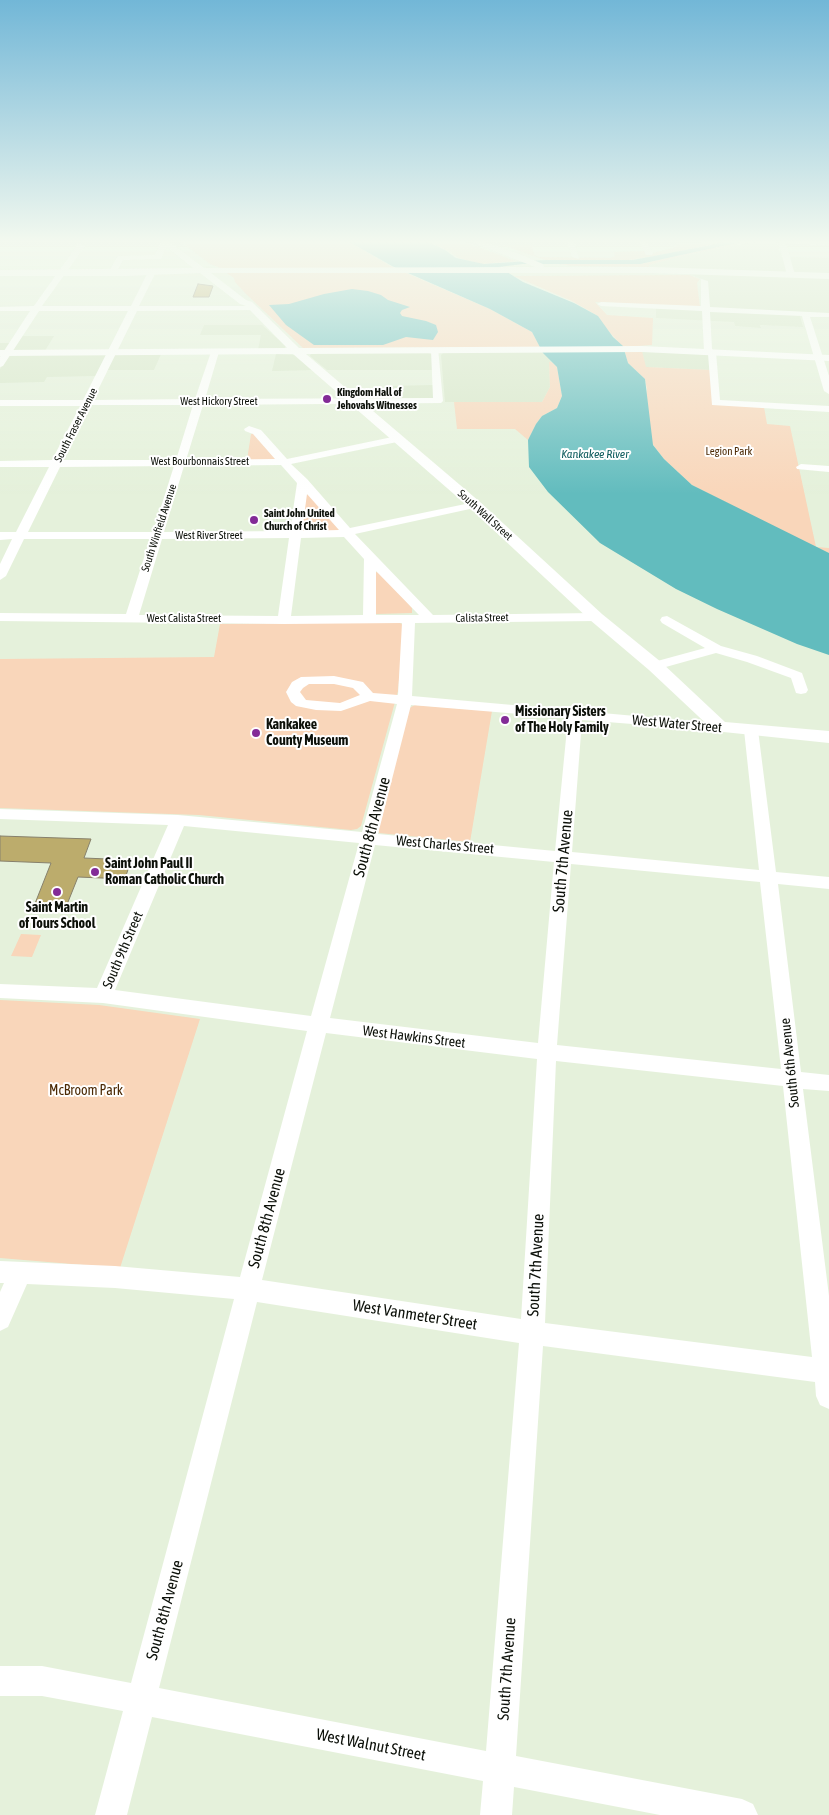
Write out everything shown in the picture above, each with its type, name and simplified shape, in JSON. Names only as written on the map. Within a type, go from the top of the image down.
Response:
[{"type":"main road","name":"South Wall Street","points":[[270,325],[297,352],[475,505],[596,617],[655,666],[720,727]]},
{"type":"main road","points":[[4,352],[642,349],[824,357]]},
{"type":"main road","name":"West Water Street","points":[[720,727],[829,736]]},
{"type":"street","points":[[0,364],[4,352],[24,325]]},
{"type":"street","name":"South Fraser Avenue","points":[[0,576],[126,325]]},
{"type":"street","points":[[706,325],[715,403],[829,408]]},
{"type":"street","points":[[810,325],[824,357],[829,390]]},
{"type":"street","name":"West Hickory Street","points":[[0,403],[438,401],[435,350]]},
{"type":"street","name":"South Winfield Avenue","points":[[131,618],[215,352]]},
{"type":"street","points":[[249,428],[257,432],[303,481],[420,619]]},
{"type":"street","name":"West Bourbonnais Street","points":[[0,464],[285,462],[397,439]]},
{"type":"street","points":[[801,467],[829,469]]},
{"type":"street","points":[[284,620],[303,481]]},
{"type":"street","name":"West River Street","points":[[0,536],[295,535],[349,533],[475,505]]},
{"type":"street","points":[[369,619],[370,558]]},
{"type":"street","name":"West Calista Street","points":[[0,617],[369,619]]},
{"type":"street","name":"Calista Street","points":[[369,619],[596,617]]},
{"type":"street","name":"South 8th Avenue","points":[[111,1815],[317,1025],[405,701],[420,619]]},
{"type":"street","points":[[667,620],[716,649],[752,659],[797,676],[801,690]]},
{"type":"street","points":[[655,666],[716,649]]},
{"type":"street","name":"West Water Street","points":[[369,697],[720,727]]},
{"type":"street","name":"South 7th Avenue","points":[[496,1815],[532,1333],[547,1052],[575,716]]},
{"type":"street","name":"South 6th Avenue","points":[[752,730],[829,1396]]},
{"type":"street","name":"West Charles Street","points":[[0,814],[178,820],[829,883]]},
{"type":"street","name":"South 9th Street","points":[[103,996],[178,820]]},
{"type":"street","name":"West Hawkins Street","points":[[0,991],[103,996],[317,1025],[829,1083]]},
{"type":"street","points":[[0,1319],[10,1272]]},
{"type":"street","name":"West Vanmeter Street","points":[[10,1272],[115,1277],[248,1289],[532,1333],[827,1371]]},
{"type":"street","name":"West Walnut Street","points":[[0,1681],[42,1681],[742,1815]]},
{"type":"shaded area","points":[[204,325],[262,325],[286,346],[284,349],[258,350],[261,335],[200,335]]},
{"type":"shaded area","points":[[735,325],[802,325],[803,327],[760,325],[761,328]]},
{"type":"shaded area","points":[[22,336],[54,336],[43,354],[161,354],[154,370],[99,370],[96,376],[47,377],[44,382],[0,383],[0,369],[12,351],[0,351],[0,343],[18,343]]},
{"type":"shaded area","points":[[543,351],[552,362],[549,362],[550,387],[542,402],[445,402],[441,355],[443,353]]},
{"type":"shaded area","points":[[642,351],[710,354],[711,370],[645,367]]},
{"type":"shaded area","points":[[428,353],[432,354],[433,370],[327,370],[310,356],[311,354]]},
{"type":"shaded area","points":[[276,354],[296,355],[314,370],[272,371]]},
{"type":"shaded area","points":[[433,385],[433,399],[398,400],[388,386]]},
{"type":"green space","points":[[278,325],[519,325],[532,332],[540,347],[303,348]]},
{"type":"green space","points":[[603,325],[653,325],[652,345],[623,347]]},
{"type":"green space","name":"Legion Park","points":[[624,350],[642,351],[646,367],[711,370],[713,404],[764,407],[767,424],[790,426],[816,547],[692,485],[664,459],[651,442],[645,379],[628,363]]},
{"type":"green space","points":[[549,362],[552,362],[557,367],[562,396],[557,408],[542,416],[528,440],[515,429],[457,429],[454,402],[542,402],[550,387]]},
{"type":"green space","points":[[254,433],[276,460],[247,460],[251,434]]},
{"type":"green space","points":[[306,494],[310,495],[340,531],[301,532]]},
{"type":"green space","points":[[816,547],[829,548],[829,553]]},
{"type":"green space","points":[[374,573],[382,574],[412,608],[412,613],[376,614]]},
{"type":"green space","points":[[399,622],[404,626],[398,691],[361,826],[357,829],[351,830],[199,815],[0,808],[0,659],[214,657],[220,624]]},
{"type":"green space","points":[[415,705],[492,711],[470,842],[379,833],[378,829],[409,708]]},
{"type":"green space","points":[[21,934],[41,935],[32,957],[11,956]]},
{"type":"green space","name":"McBroom Park","points":[[0,1000],[99,1005],[200,1019],[120,1268],[0,1258]]},
{"type":"water","points":[[286,325],[435,325],[438,332],[433,340],[406,337],[383,345],[314,345]]},
{"type":"water","name":"Kankakee River","points":[[519,325],[604,325],[613,337],[623,346],[628,363],[645,379],[653,445],[664,459],[692,485],[829,553],[829,655],[797,644],[676,589],[600,543],[548,492],[529,467],[528,440],[542,416],[557,408],[562,396],[557,367],[543,353],[532,332]]},
{"type":"building","name":"Saint John Paul II Roman Catholic Church","points":[[0,836],[91,839],[84,858],[131,860],[125,879],[78,877],[66,907],[34,906],[51,863],[0,861]]},
{"type":"place","name":"Kingdom Hall of Jehovahs Witnesses","points":[[327,399]]},
{"type":"place","name":"Saint John United Church of Christ","points":[[254,520]]},
{"type":"place","name":"Missionary Sisters of The Holy Family","points":[[505,720]]},
{"type":"place","name":"Kankakee County Museum","points":[[256,733]]},
{"type":"place","name":"Saint John Paul II Roman Catholic Church","points":[[95,872]]},
{"type":"place","name":"Saint Martin of Tours School","points":[[57,892]]}]
